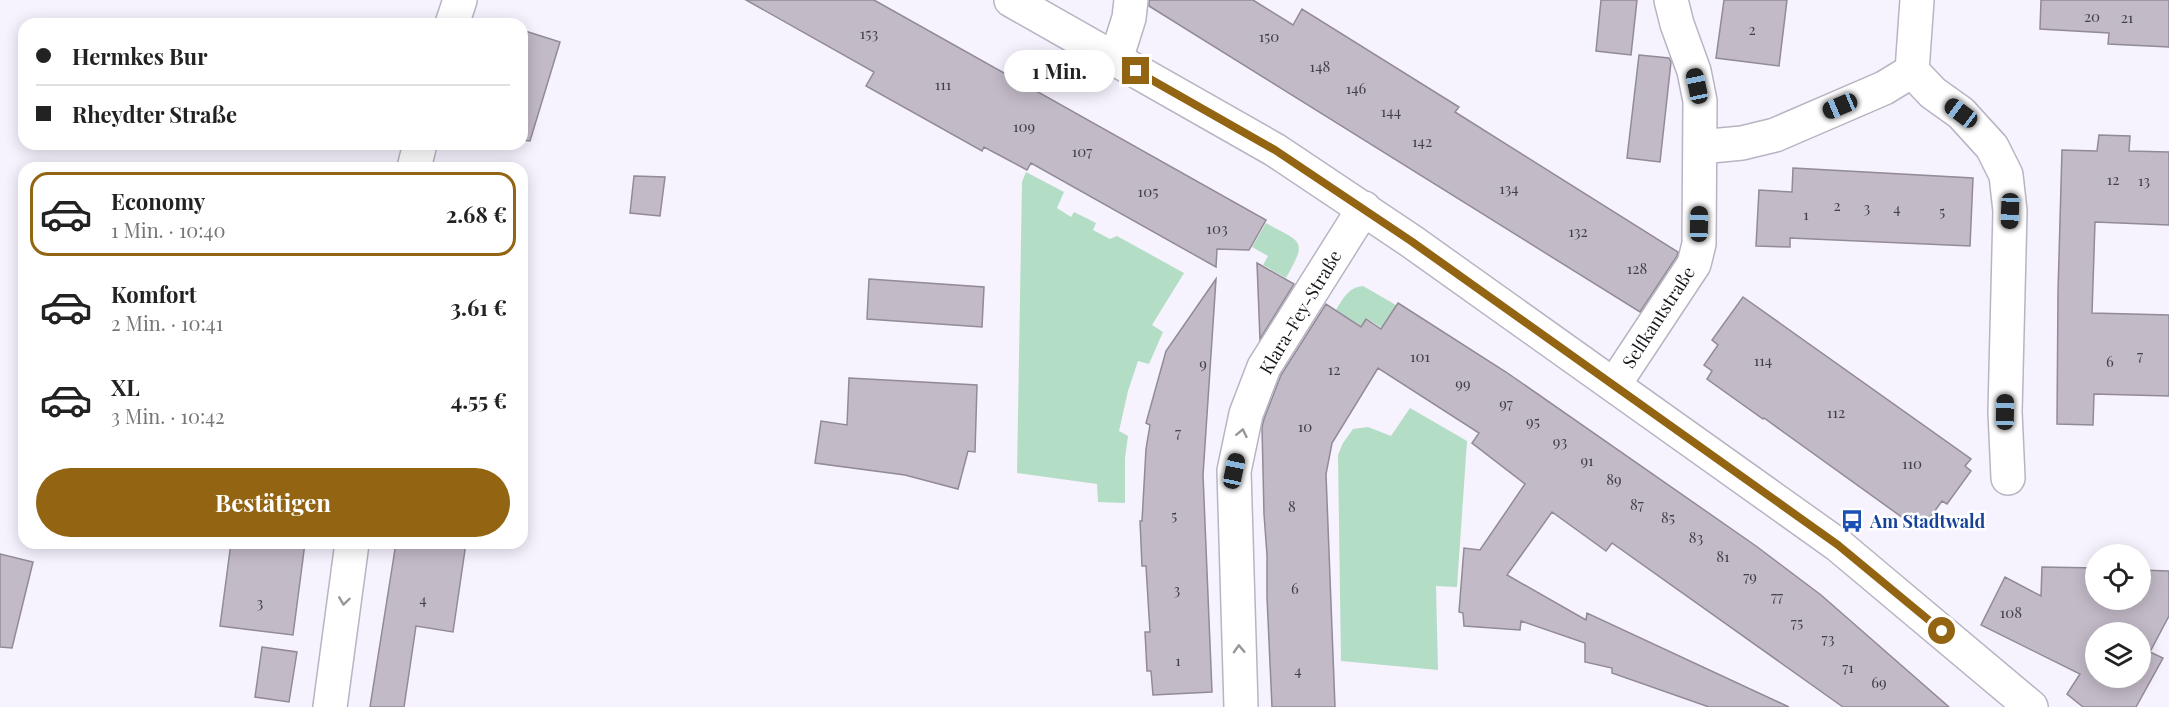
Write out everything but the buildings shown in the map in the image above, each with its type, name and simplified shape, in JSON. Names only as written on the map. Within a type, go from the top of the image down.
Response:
[{"type":"street","points":[[454,18],[460,0]]},
{"type":"street","points":[[1011,0],[1275,150],[1364,208],[1838,545],[2031,707]]},
{"type":"street","points":[[1116,59],[1129,18],[1131,0]]},
{"type":"street","name":"Selfkantstraße","points":[[1614,385],[1694,264],[1699,244],[1700,102],[1694,71],[1671,0]]},
{"type":"street","points":[[1917,0],[1912,71],[1933,93],[1961,113],[1992,147],[2006,175],[2010,211],[2005,412],[2008,478]]},
{"type":"street","points":[[1701,147],[1742,143],[1775,135],[1884,88],[1912,71]]},
{"type":"street","name":"Klara-Fey-Straße","points":[[1241,707],[1234,471],[1246,414],[1264,367],[1364,208]]},
{"type":"street","points":[[330,707],[351,549]]},
{"type":"green space","points":[[1026,172],[1064,192],[1057,208],[1071,217],[1074,212],[1096,223],[1093,230],[1110,239],[1117,236],[1184,273],[1152,325],[1163,332],[1149,364],[1138,361],[1128,391],[1119,431],[1128,436],[1125,458],[1125,503],[1098,502],[1097,484],[1017,473],[1022,182]]},
{"type":"green space","points":[[1266,223],[1298,243],[1297,256],[1286,278],[1263,265],[1268,256],[1252,247]]},
{"type":"green space","points":[[1363,286],[1396,305],[1382,328],[1366,318],[1361,326],[1336,310],[1350,291]]},
{"type":"green space","points":[[1410,408],[1467,441],[1457,587],[1436,586],[1438,670],[1341,661],[1338,455],[1353,429],[1368,427],[1391,436]]},
{"type":"place","name":"Am Stadtwald","points":[[1852,521]]},
{"type":"route","points":[[1136,71],[1275,150],[1364,208],[1838,545],[1942,631]]}]
